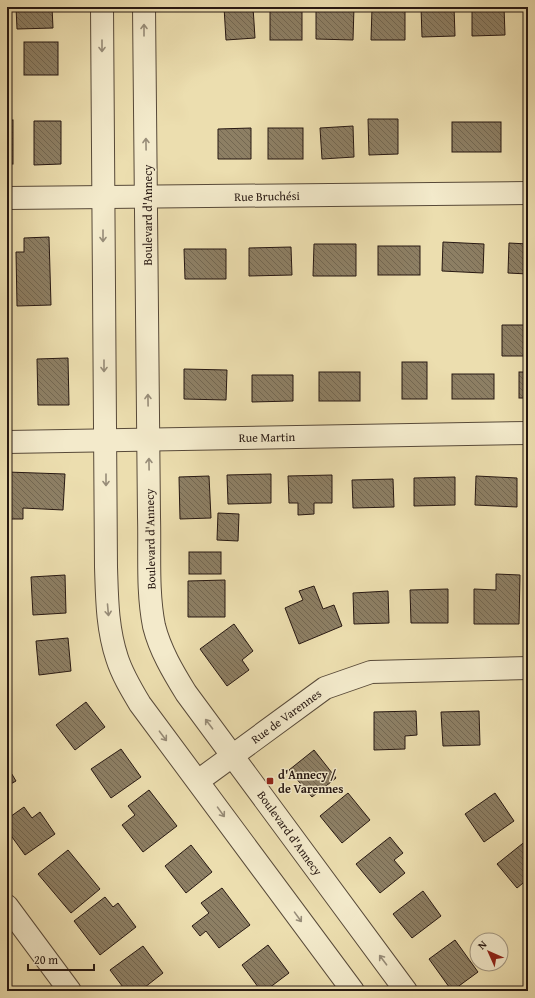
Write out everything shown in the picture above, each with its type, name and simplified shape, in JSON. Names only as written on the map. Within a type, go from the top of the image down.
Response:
[{"type":"street","points":[[102,7],[107,594],[110,627],[115,650],[123,674],[140,704],[353,991]]},
{"type":"street","name":"Boulevard d'Annecy","points":[[144,7],[150,574],[155,626],[166,658],[176,676],[232,755],[406,991]]},
{"type":"street","name":"Rue Bruchési","points":[[7,198],[528,193]]},
{"type":"street","name":"Rue Martin","points":[[7,442],[528,433]]},
{"type":"street","name":"Rue de Varennes","points":[[198,781],[325,688],[371,672],[528,673]]},
{"type":"street","points":[[7,906],[70,991]]},
{"type":"building","points":[[16,7],[52,7],[53,28],[17,29]]},
{"type":"building","points":[[224,7],[253,7],[255,38],[226,40]]},
{"type":"building","points":[[270,7],[302,7],[302,40],[270,40]]},
{"type":"building","points":[[316,7],[354,7],[353,40],[316,39]]},
{"type":"building","points":[[405,7],[405,40],[371,40],[372,8]]},
{"type":"building","points":[[421,7],[454,7],[455,36],[422,37]]},
{"type":"building","points":[[472,7],[504,7],[505,35],[472,36]]},
{"type":"building","points":[[24,42],[58,42],[58,75],[24,75]]},
{"type":"building","points":[[368,119],[398,119],[398,154],[369,155]]},
{"type":"building","points":[[7,120],[13,120],[13,164],[7,164]]},
{"type":"building","points":[[34,121],[61,121],[61,164],[34,165]]},
{"type":"building","points":[[452,122],[501,122],[501,152],[452,152]]},
{"type":"building","points":[[353,126],[354,157],[322,159],[320,128]]},
{"type":"building","points":[[251,128],[251,159],[218,159],[218,129]]},
{"type":"building","points":[[268,128],[303,128],[303,159],[268,159]]},
{"type":"building","points":[[49,237],[51,305],[17,306],[16,252],[24,252],[24,238]]},
{"type":"building","points":[[443,242],[484,244],[483,273],[442,271]]},
{"type":"building","points":[[509,243],[528,244],[528,274],[508,273]]},
{"type":"building","points":[[314,244],[356,244],[356,276],[313,276]]},
{"type":"building","points":[[378,246],[420,246],[420,275],[378,275]]},
{"type":"building","points":[[291,247],[292,275],[249,276],[249,248]]},
{"type":"building","points":[[184,249],[226,249],[226,279],[185,279]]},
{"type":"building","points":[[502,325],[526,325],[525,356],[502,356]]},
{"type":"building","points":[[68,358],[69,405],[38,405],[37,359]]},
{"type":"building","points":[[402,362],[427,362],[427,399],[402,399]]},
{"type":"building","points":[[184,369],[227,370],[226,400],[184,399]]},
{"type":"building","points":[[319,372],[360,372],[360,401],[319,401]]},
{"type":"building","points":[[519,372],[528,372],[528,398],[519,398]]},
{"type":"building","points":[[452,374],[494,374],[494,399],[452,399]]},
{"type":"building","points":[[252,375],[293,375],[293,401],[252,402]]},
{"type":"building","points":[[7,472],[65,474],[63,510],[23,508],[23,519],[7,519]]},
{"type":"building","points":[[271,474],[271,503],[228,504],[227,475]]},
{"type":"building","points":[[332,475],[332,503],[314,503],[314,514],[298,515],[298,503],[289,503],[288,476]]},
{"type":"building","points":[[209,476],[211,518],[180,519],[179,477]]},
{"type":"building","points":[[476,476],[517,478],[517,507],[475,505]]},
{"type":"building","points":[[455,477],[455,505],[414,506],[414,478]]},
{"type":"building","points":[[393,479],[394,507],[353,508],[352,480]]},
{"type":"building","points":[[218,513],[239,514],[238,541],[217,540]]},
{"type":"building","points":[[189,552],[221,552],[221,574],[189,574]]},
{"type":"building","points":[[496,574],[520,575],[519,624],[474,624],[474,589],[496,590]]},
{"type":"building","points":[[65,575],[66,613],[33,615],[31,577]]},
{"type":"building","points":[[225,580],[225,617],[188,617],[188,581]]},
{"type":"building","points":[[314,586],[323,609],[334,605],[342,626],[299,644],[285,608],[303,600],[299,591]]},
{"type":"building","points":[[448,589],[448,623],[411,623],[410,590]]},
{"type":"building","points":[[388,591],[389,623],[354,624],[353,593]]},
{"type":"building","points":[[234,624],[253,651],[242,660],[249,670],[227,686],[200,649]]},
{"type":"building","points":[[68,638],[71,671],[39,675],[36,641]]},
{"type":"building","points":[[86,702],[105,727],[75,750],[56,725]]},
{"type":"building","points":[[416,711],[417,735],[405,736],[405,749],[374,750],[374,712]]},
{"type":"building","points":[[479,711],[480,745],[443,746],[441,712]]},
{"type":"building","points":[[121,749],[141,777],[111,798],[91,769]]},
{"type":"building","points":[[314,750],[336,778],[312,797],[289,770]]},
{"type":"building","points":[[7,766],[16,781],[7,786]]},
{"type":"building","points":[[149,790],[177,826],[143,852],[122,825],[135,815],[128,806]]},
{"type":"building","points":[[348,793],[370,820],[342,843],[320,816]]},
{"type":"building","points":[[495,793],[514,821],[484,842],[465,814]]},
{"type":"building","points":[[24,807],[32,818],[40,812],[55,834],[25,855],[7,830],[7,819]]},
{"type":"building","points":[[390,837],[403,853],[394,860],[405,873],[380,893],[356,864]]},
{"type":"building","points":[[527,840],[528,879],[517,888],[497,864]]},
{"type":"building","points":[[191,845],[212,872],[186,893],[165,866]]},
{"type":"building","points":[[68,850],[100,889],[71,913],[38,874]]},
{"type":"building","points":[[222,888],[250,925],[219,948],[206,931],[200,936],[192,926],[209,913],[201,903]]},
{"type":"building","points":[[423,891],[441,916],[412,938],[393,914]]},
{"type":"building","points":[[105,897],[113,907],[118,903],[136,927],[100,955],[74,921]]},
{"type":"building","points":[[455,940],[469,959],[469,972],[478,972],[452,991],[429,959]]},
{"type":"building","points":[[268,945],[289,973],[265,991],[261,991],[242,965]]},
{"type":"building","points":[[143,946],[163,973],[140,991],[126,991],[110,970]]},
{"type":"place","name":"d'Annecy / de Varennes","points":[[270,781]]}]
